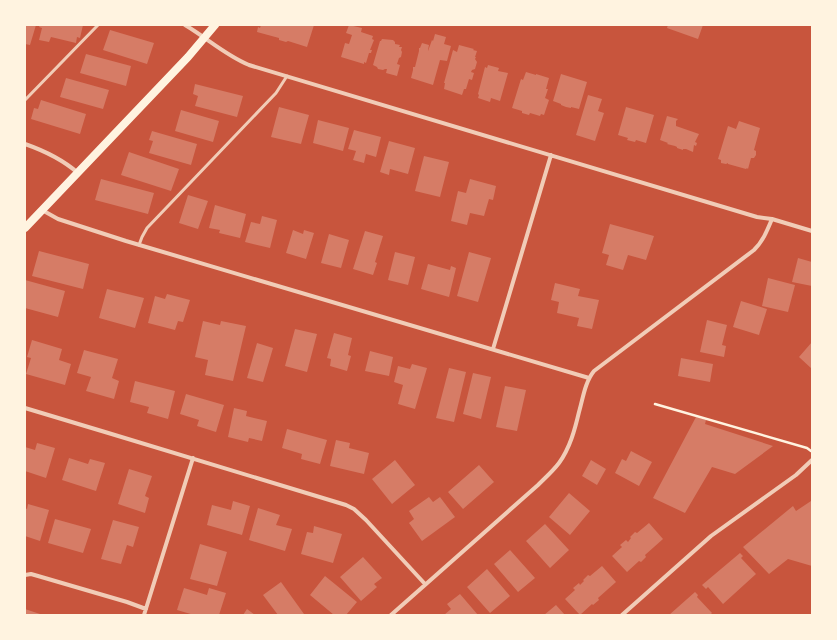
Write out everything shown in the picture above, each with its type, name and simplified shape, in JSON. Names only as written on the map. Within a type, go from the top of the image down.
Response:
[{"type":"main road","points":[[25,228],[188,57],[215,25]]},
{"type":"street","points":[[185,25],[238,60],[249,65],[757,217],[772,218],[812,231]]},
{"type":"street","points":[[25,144],[38,148],[63,161],[78,173]]},
{"type":"street","points":[[493,349],[551,155]]},
{"type":"street","points":[[42,209],[58,219],[139,245],[589,378]]},
{"type":"street","points":[[391,615],[538,485],[559,463],[571,440],[589,378],[594,371],[754,250],[764,238],[772,218]]},
{"type":"street","points":[[25,408],[346,504],[366,520],[425,584]]},
{"type":"street","points":[[144,615],[193,458]]},
{"type":"street","points":[[622,615],[711,536],[796,475],[812,460]]},
{"type":"street","points":[[25,575],[31,574],[39,576],[121,600],[146,609]]},
{"type":"lane","points":[[25,100],[98,25]]},
{"type":"lane","points":[[139,245],[147,228],[276,93],[287,76]]},
{"type":"path","points":[[655,404],[807,448]]},
{"type":"building","points":[[25,25],[36,25],[30,45],[25,44]]},
{"type":"building","points":[[40,25],[83,25],[80,38],[77,37],[76,43],[51,37],[49,42],[39,40],[42,28],[39,27]]},
{"type":"building","points":[[261,25],[314,25],[307,47],[288,41],[286,42],[279,40],[279,38],[257,32],[258,27],[260,28]]},
{"type":"building","points":[[349,25],[362,28],[361,32],[373,36],[372,39],[374,40],[370,50],[372,50],[371,53],[369,53],[366,63],[364,62],[364,64],[341,57],[345,43],[349,44],[352,35],[346,33]]},
{"type":"building","points":[[668,25],[703,25],[698,39],[667,28]]},
{"type":"building","points":[[110,30],[154,43],[147,64],[103,50]]},
{"type":"building","points":[[435,34],[446,37],[444,44],[451,46],[447,61],[440,60],[433,85],[411,78],[419,48],[422,43],[429,45],[428,51]]},
{"type":"building","points":[[382,39],[393,40],[395,44],[402,47],[401,57],[399,58],[397,64],[400,65],[397,76],[386,73],[387,69],[378,69],[373,65],[380,41]]},
{"type":"building","points":[[459,45],[477,51],[475,57],[477,62],[475,69],[471,72],[474,73],[472,80],[469,79],[466,89],[464,89],[462,95],[444,89],[444,83],[453,50],[457,52]]},
{"type":"building","points":[[86,54],[131,66],[126,86],[80,73]]},
{"type":"building","points":[[488,65],[499,68],[498,71],[508,73],[500,101],[491,98],[490,102],[478,98],[485,67],[487,68]]},
{"type":"building","points":[[526,72],[549,78],[545,98],[549,100],[544,115],[541,114],[540,116],[530,113],[529,115],[512,108],[521,79],[523,80]]},
{"type":"building","points":[[561,74],[587,82],[579,109],[566,107],[553,101]]},
{"type":"building","points":[[66,78],[109,90],[103,109],[60,97]]},
{"type":"building","points":[[195,84],[243,96],[237,117],[195,106],[198,96],[193,94]]},
{"type":"building","points":[[588,95],[602,99],[598,111],[604,113],[595,141],[576,135]]},
{"type":"building","points":[[41,100],[86,114],[80,134],[31,119],[34,108],[38,109]]},
{"type":"building","points":[[279,107],[309,115],[301,144],[271,137]]},
{"type":"building","points":[[626,107],[654,115],[646,143],[636,140],[635,142],[627,140],[628,138],[618,135]]},
{"type":"building","points":[[181,110],[219,121],[213,142],[175,131]]},
{"type":"building","points":[[667,116],[678,119],[676,121],[676,126],[699,134],[695,142],[697,143],[696,146],[694,145],[693,152],[686,149],[683,150],[677,148],[660,140]]},
{"type":"building","points":[[318,120],[349,128],[343,151],[313,143]]},
{"type":"building","points":[[739,121],[760,128],[754,150],[756,151],[756,155],[754,158],[751,158],[748,169],[728,163],[721,163],[721,160],[718,159],[728,126],[736,129]]},
{"type":"building","points":[[354,130],[381,137],[376,157],[366,154],[364,163],[353,160],[356,151],[348,149]]},
{"type":"building","points":[[152,131],[197,144],[191,165],[149,153],[153,141],[149,140]]},
{"type":"building","points":[[389,141],[415,148],[408,174],[390,169],[389,175],[380,172]]},
{"type":"building","points":[[129,152],[179,169],[171,191],[121,175]]},
{"type":"building","points":[[424,156],[449,162],[440,197],[415,191]]},
{"type":"building","points":[[101,179],[154,193],[148,214],[95,200]]},
{"type":"building","points":[[470,179],[496,186],[493,200],[489,199],[484,216],[470,213],[467,225],[451,221],[458,191],[466,193]]},
{"type":"building","points":[[188,195],[208,201],[198,229],[179,223]]},
{"type":"building","points":[[215,205],[246,214],[240,238],[219,233],[220,230],[209,228]]},
{"type":"building","points":[[262,216],[277,220],[270,248],[245,242],[251,222],[260,224]]},
{"type":"building","points":[[610,224],[654,236],[646,260],[628,255],[623,270],[606,265],[609,255],[602,253]]},
{"type":"building","points":[[293,230],[303,234],[304,230],[314,233],[306,259],[286,253]]},
{"type":"building","points":[[365,231],[383,236],[375,262],[377,263],[373,275],[353,269]]},
{"type":"building","points":[[329,234],[349,240],[341,268],[321,263]]},
{"type":"building","points":[[39,251],[89,264],[83,289],[32,276]]},
{"type":"building","points":[[395,252],[415,257],[408,285],[388,280]]},
{"type":"building","points":[[469,252],[491,258],[478,302],[457,296]]},
{"type":"building","points":[[798,258],[812,262],[812,286],[792,282]]},
{"type":"building","points":[[428,264],[450,270],[451,266],[456,268],[449,297],[421,289]]},
{"type":"building","points":[[768,278],[795,285],[788,312],[762,306]]},
{"type":"building","points":[[25,280],[65,291],[58,317],[25,308]]},
{"type":"building","points":[[555,283],[580,289],[578,296],[599,300],[592,329],[577,326],[579,318],[557,313],[559,302],[551,300]]},
{"type":"building","points":[[107,289],[144,298],[135,328],[99,318]]},
{"type":"building","points":[[167,294],[190,300],[183,322],[178,321],[175,330],[148,323],[155,296],[165,299]]},
{"type":"building","points":[[741,301],[767,309],[759,335],[733,327]]},
{"type":"building","points":[[707,320],[727,325],[722,345],[726,346],[724,357],[700,352]]},
{"type":"building","points":[[203,321],[220,325],[221,321],[246,326],[233,381],[205,375],[208,360],[195,357]]},
{"type":"building","points":[[295,329],[317,334],[307,372],[285,366]]},
{"type":"building","points":[[334,333],[352,338],[348,355],[351,356],[347,371],[330,366],[331,359],[327,358]]},
{"type":"building","points":[[32,340],[62,349],[59,360],[71,364],[65,385],[26,374],[31,358],[27,357]]},
{"type":"building","points":[[812,342],[812,369],[799,357]]},
{"type":"building","points":[[257,343],[273,348],[263,382],[247,378]]},
{"type":"building","points":[[84,350],[118,359],[112,378],[119,381],[114,399],[86,391],[91,377],[77,373]]},
{"type":"building","points":[[370,351],[393,357],[389,376],[365,371]]},
{"type":"building","points":[[681,358],[713,364],[710,382],[678,376]]},
{"type":"building","points":[[412,364],[427,368],[415,409],[398,404],[403,385],[394,382],[398,366],[410,369]]},
{"type":"building","points":[[449,368],[466,372],[454,422],[436,418]]},
{"type":"building","points":[[473,373],[491,377],[481,419],[463,414]]},
{"type":"building","points":[[135,381],[175,391],[168,419],[147,413],[149,407],[130,402]]},
{"type":"building","points":[[505,386],[526,390],[517,431],[496,427]]},
{"type":"building","points":[[186,394],[224,405],[216,432],[197,426],[199,420],[180,414]]},
{"type":"building","points":[[234,408],[247,411],[246,416],[267,421],[262,441],[249,438],[248,442],[228,437]]},
{"type":"building","points":[[696,417],[706,420],[705,424],[773,446],[735,474],[712,467],[685,513],[653,498]]},
{"type":"building","points":[[287,429],[327,440],[320,464],[301,459],[302,454],[282,448]]},
{"type":"building","points":[[336,440],[350,443],[349,448],[369,453],[364,474],[330,466]]},
{"type":"building","points":[[37,443],[55,448],[46,478],[25,471],[25,447],[35,450]]},
{"type":"building","points":[[631,451],[652,462],[639,486],[615,473],[622,459],[626,461]]},
{"type":"building","points":[[69,458],[88,464],[90,459],[105,463],[96,491],[62,480]]},
{"type":"building","points":[[395,460],[415,485],[392,504],[372,479]]},
{"type":"building","points":[[591,460],[606,469],[597,485],[582,476]]},
{"type":"building","points":[[479,465],[494,482],[463,509],[448,492]]},
{"type":"building","points":[[129,469],[152,476],[145,496],[149,498],[145,513],[118,504]]},
{"type":"building","points":[[569,493],[590,511],[570,535],[549,517]]},
{"type":"building","points":[[429,497],[433,502],[440,497],[455,517],[422,541],[409,523],[414,519],[409,511]]},
{"type":"building","points":[[233,501],[250,506],[242,535],[207,525],[212,505],[231,510]]},
{"type":"building","points":[[811,501],[812,566],[788,559],[769,574],[743,547],[793,506],[796,511]]},
{"type":"building","points":[[28,504],[49,510],[40,541],[25,536],[25,508],[27,509]]},
{"type":"building","points":[[258,508],[280,515],[276,525],[292,529],[285,551],[249,540]]},
{"type":"building","points":[[55,519],[91,529],[83,553],[48,543]]},
{"type":"building","points":[[113,520],[139,527],[133,547],[127,545],[121,564],[101,559]]},
{"type":"building","points":[[649,523],[663,539],[645,555],[646,557],[641,562],[639,561],[627,572],[612,556],[622,547],[620,545],[626,540],[628,542],[631,538],[630,537],[635,532],[637,533]]},
{"type":"building","points":[[545,524],[569,550],[550,568],[526,541]]},
{"type":"building","points":[[314,526],[342,534],[333,563],[301,554],[307,532],[313,533]]},
{"type":"building","points":[[200,544],[227,552],[217,586],[190,579]]},
{"type":"building","points":[[510,550],[535,578],[518,592],[494,564]]},
{"type":"building","points":[[740,553],[743,556],[741,558],[756,574],[723,604],[708,587],[706,589],[702,585]]},
{"type":"building","points":[[363,557],[382,578],[374,584],[377,587],[361,601],[340,577]]},
{"type":"building","points":[[602,566],[616,582],[598,598],[599,600],[580,615],[565,599],[575,590],[573,588],[579,583],[580,585],[588,575],[590,576]]},
{"type":"building","points":[[487,569],[510,596],[490,613],[467,587]]},
{"type":"building","points":[[325,576],[357,602],[346,615],[334,615],[310,595]]},
{"type":"building","points":[[281,582],[304,614],[303,615],[278,615],[263,595]]},
{"type":"building","points":[[184,588],[207,595],[209,588],[226,593],[219,615],[194,615],[177,610]]},
{"type":"building","points":[[695,592],[698,595],[697,597],[712,613],[710,615],[669,615]]},
{"type":"building","points":[[460,594],[478,615],[444,615],[451,609],[447,604]]},
{"type":"building","points":[[556,605],[565,615],[544,615]]},
{"type":"building","points":[[25,609],[43,615],[25,615]]},
{"type":"building","points":[[247,609],[255,615],[243,615]]}]
